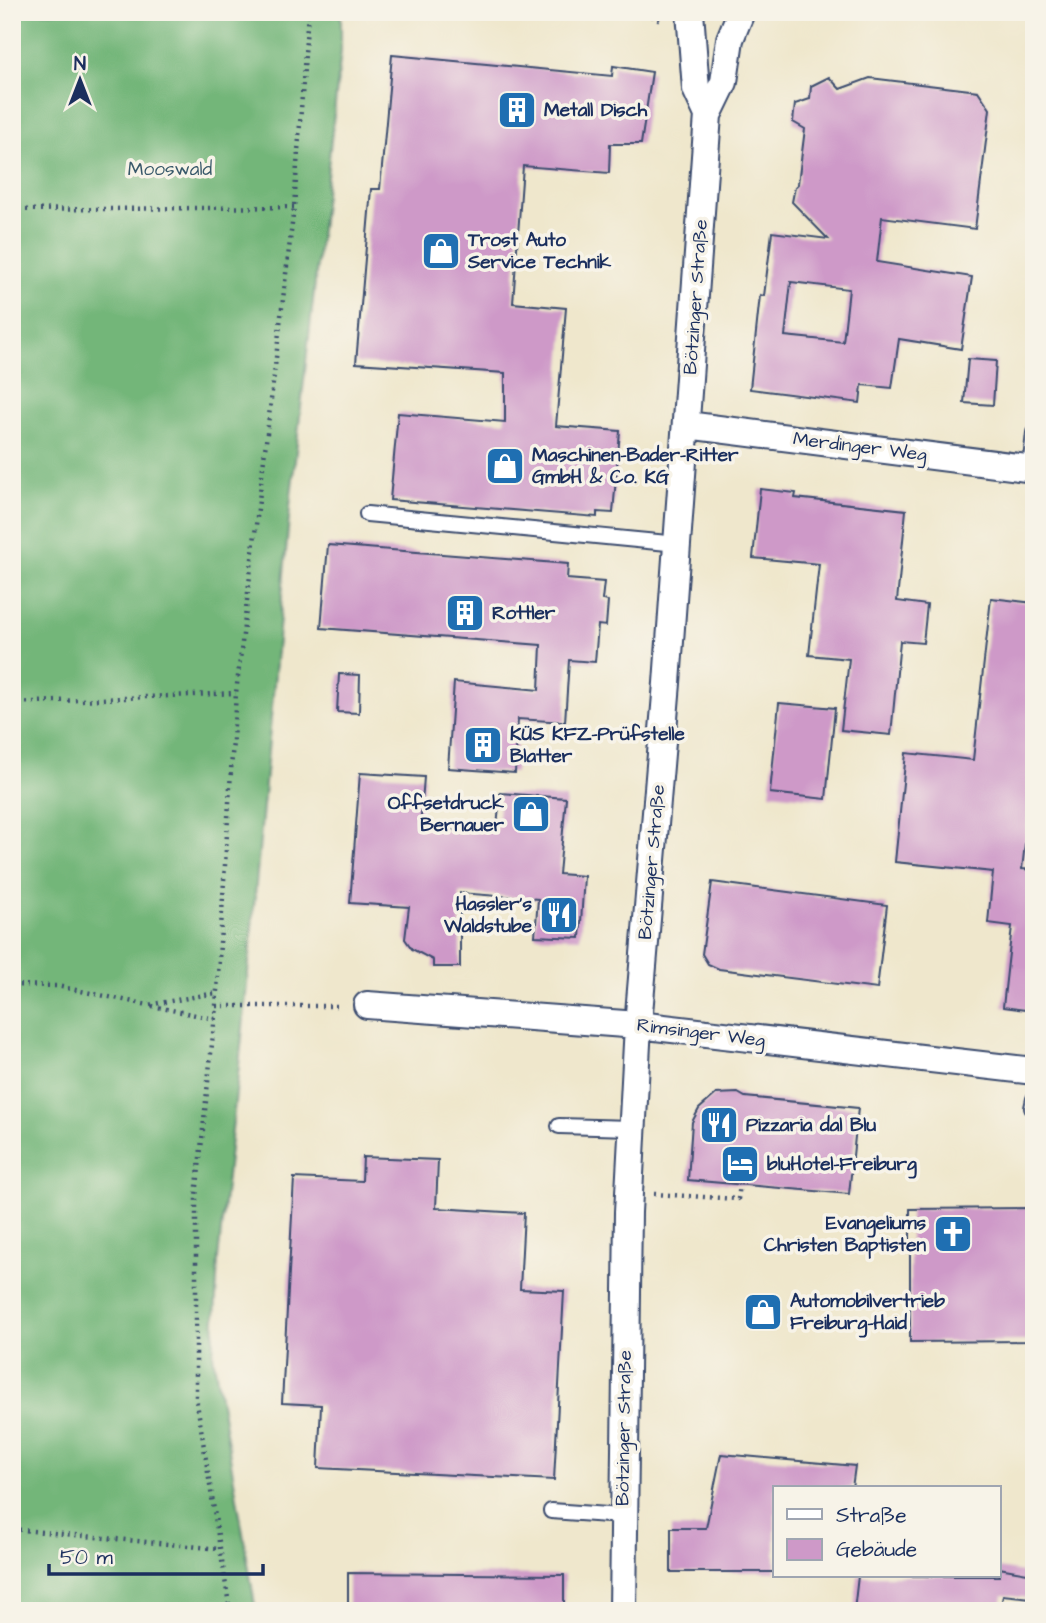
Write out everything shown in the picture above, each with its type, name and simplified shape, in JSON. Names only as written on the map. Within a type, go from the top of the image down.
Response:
[{"type":"street","name":"Bötzinger Straße","points":[[690,12],[696,89],[708,115]]},
{"type":"street","name":"Bötzinger Straße","points":[[623,1611],[622,1516],[629,1192],[638,1025],[678,544],[708,115],[724,82],[730,39],[741,12]]},
{"type":"street","name":"Merdinger Weg","points":[[687,425],[1032,469]]},
{"type":"street","name":"Rimsinger Weg","points":[[367,1005],[638,1025],[1034,1071]]},
{"type":"lane","points":[[1032,469],[1034,433]]},
{"type":"lane","points":[[367,514],[678,544]]},
{"type":"lane","points":[[559,1126],[632,1128]]},
{"type":"lane","points":[[551,1511],[622,1516]]},
{"type":"path","points":[[230,1611],[196,1397],[196,1196],[215,1019],[236,693],[294,207],[308,12]]},
{"type":"path","points":[[12,210],[294,207]]},
{"type":"path","points":[[12,703],[236,693]]},
{"type":"path","points":[[12,985],[58,986],[215,1019]]},
{"type":"path","points":[[148,1005],[216,993]]},
{"type":"path","points":[[216,1006],[367,1005]]},
{"type":"path","points":[[629,1192],[738,1199],[740,1185]]},
{"type":"path","points":[[12,1529],[220,1549]]},
{"type":"green space","name":"Mooswald","points":[[12,12],[341,12],[341,51],[291,496],[243,1028],[218,1259],[213,1355],[256,1611],[12,1611]]},
{"type":"building","points":[[392,55],[612,76],[613,66],[652,72],[641,144],[610,144],[609,173],[523,166],[513,303],[566,308],[556,426],[620,431],[613,513],[597,512],[597,517],[390,500],[398,413],[505,422],[505,373],[356,363],[371,189],[380,189]]},
{"type":"building","points":[[829,77],[840,89],[870,78],[978,91],[990,109],[975,229],[882,217],[877,262],[972,277],[961,349],[899,339],[892,388],[862,385],[860,403],[750,389],[760,295],[764,296],[772,232],[828,239],[792,202],[798,184],[805,129],[793,122],[795,104],[810,99],[811,86]],"holes":[[[791,282],[849,289],[843,342],[785,336]]]},
{"type":"building","points":[[968,359],[996,361],[993,405],[964,403]]},
{"type":"building","points":[[760,489],[796,493],[795,498],[906,510],[897,601],[927,605],[923,643],[900,641],[891,735],[841,730],[849,659],[809,655],[819,564],[753,558]]},
{"type":"building","name":"Rottler","points":[[328,545],[568,564],[567,579],[604,582],[602,600],[608,601],[606,626],[598,625],[595,662],[569,660],[565,722],[518,719],[515,773],[448,768],[454,682],[539,690],[541,645],[321,628]]},
{"type":"building","points":[[991,598],[1034,603],[1034,768],[1022,869],[1034,870],[1034,1011],[1003,1007],[1012,926],[988,923],[993,872],[895,862],[906,753],[973,760]]},
{"type":"building","points":[[339,674],[360,675],[359,713],[337,712]]},
{"type":"building","points":[[779,703],[835,708],[826,799],[770,793]]},
{"type":"building","points":[[360,773],[424,777],[420,828],[471,831],[471,827],[497,829],[500,793],[566,798],[559,874],[584,876],[580,938],[535,936],[538,899],[460,893],[460,967],[433,967],[433,960],[412,949],[405,939],[409,907],[350,903]]},
{"type":"building","points":[[712,882],[887,905],[877,989],[719,969],[708,964],[702,954]]},
{"type":"building","points":[[738,1093],[745,1097],[858,1108],[849,1194],[688,1180],[692,1122],[699,1109],[716,1094]]},
{"type":"building","points":[[363,1157],[438,1160],[436,1208],[524,1213],[520,1289],[564,1291],[554,1480],[318,1468],[321,1405],[282,1403],[294,1178],[362,1181]]},
{"type":"building","points":[[1034,1208],[1034,1341],[910,1342],[910,1209]]},
{"type":"building","points":[[721,1454],[855,1466],[852,1486],[773,1486],[773,1572],[671,1572],[671,1528],[706,1528]]},
{"type":"building","points":[[1000,1568],[1033,1574],[1030,1598],[1003,1595],[1001,1606],[995,1605],[994,1611],[854,1611],[858,1578],[1000,1578]]},
{"type":"building","points":[[348,1573],[564,1575],[564,1611],[348,1611]]},
{"type":"place","name":"Metall Disch","points":[[517,110]]},
{"type":"place","name":"Trost Auto Service Technik","points":[[441,251]]},
{"type":"place","name":"Maschinen-Bader-Ritter GmbH & Co. KG","points":[[505,466]]},
{"type":"place","name":"Rottler","points":[[465,613]]},
{"type":"place","name":"KÜS KFZ-Prüfstelle Blatter","points":[[483,745]]},
{"type":"place","name":"Offsetdruck Bernauer","points":[[531,814]]},
{"type":"place","name":"Hassler's Waldstube","points":[[559,915]]},
{"type":"place","name":"Pizzaria dal Blu","points":[[719,1125]]},
{"type":"place","name":"bluHotel-Freiburg","points":[[740,1164]]},
{"type":"place","name":"Evangeliums Christen Baptisten","points":[[953,1234]]},
{"type":"place","name":"Automobilvertrieb Freiburg-Haid","points":[[763,1312]]}]
